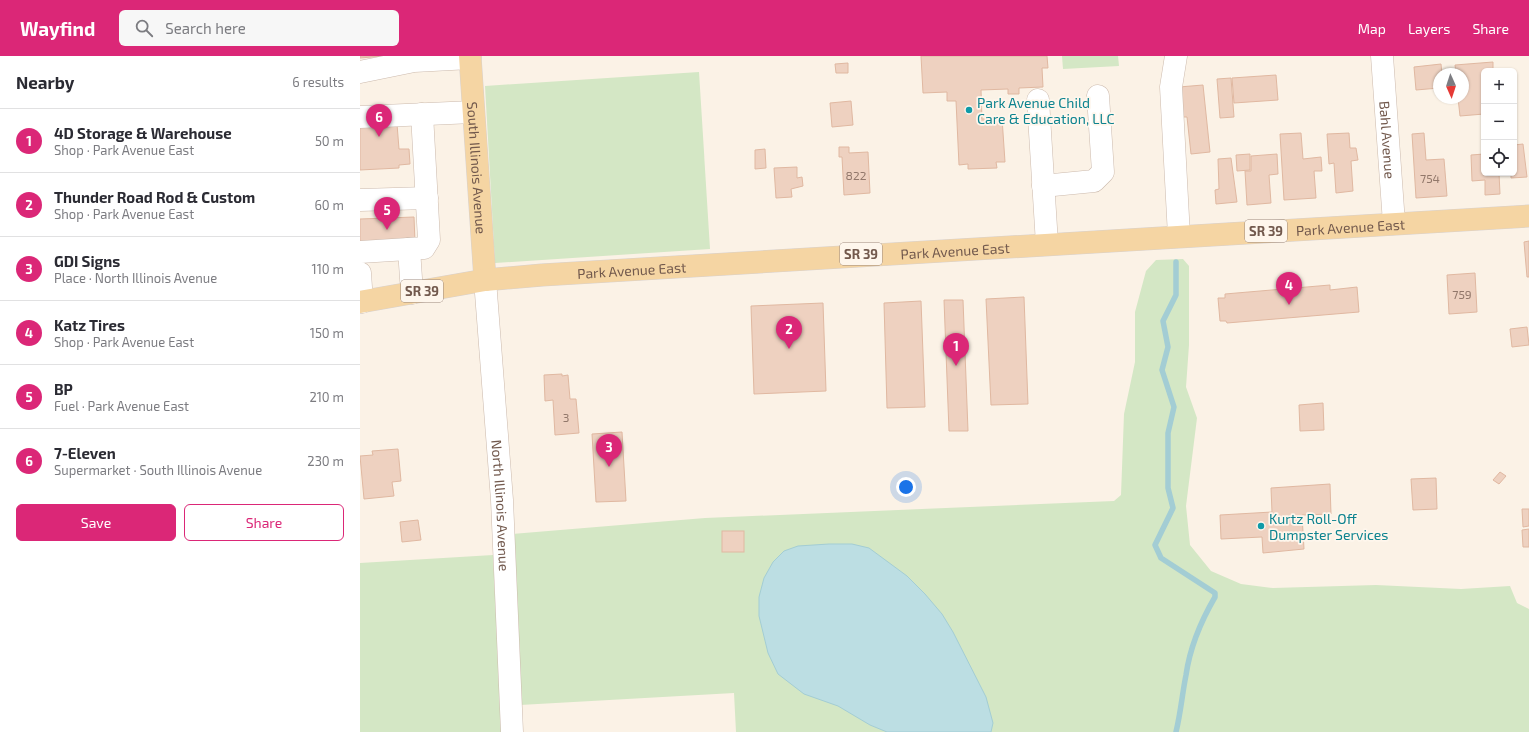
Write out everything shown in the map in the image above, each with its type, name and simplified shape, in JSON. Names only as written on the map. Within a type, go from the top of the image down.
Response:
[{"type":"main road","name":"South Illinois Avenue","points":[[470,57],[485,280]]},
{"type":"main road","name":"Park Avenue East","points":[[361,302],[485,280],[726,263],[1529,216]]},
{"type":"street","points":[[1176,56],[1171,87],[1180,236]]},
{"type":"street","name":"Bahl Avenue","points":[[1382,56],[1394,223]]},
{"type":"street","points":[[360,72],[414,59],[470,57]]},
{"type":"street","points":[[1043,186],[1094,181],[1103,172],[1098,96]]},
{"type":"street","points":[[1038,100],[1047,244]]},
{"type":"street","points":[[360,116],[474,112]]},
{"type":"street","points":[[360,252],[424,248],[429,240],[422,114]]},
{"type":"street","points":[[360,200],[427,198]]},
{"type":"street","points":[[409,249],[412,293]]},
{"type":"street","points":[[360,273],[361,302]]},
{"type":"street","name":"North Illinois Avenue","points":[[485,280],[502,500],[512,732]]},
{"type":"green space","points":[[1062,56],[1118,56],[1119,66],[1063,69]]},
{"type":"green space","points":[[699,72],[710,249],[495,263],[485,86]]},
{"type":"green space","points":[[1183,259],[1189,266],[1189,345],[1186,387],[1197,418],[1186,506],[1190,545],[1211,571],[1241,584],[1273,588],[1376,585],[1461,589],[1510,586],[1517,603],[1529,609],[1529,732],[736,732],[734,693],[520,705],[512,534],[705,518],[1114,501],[1121,495],[1124,414],[1135,362],[1135,312],[1146,271],[1156,260]]},
{"type":"green space","points":[[493,555],[502,732],[360,732],[360,563]]},
{"type":"water","points":[[852,544],[869,548],[907,576],[925,594],[942,614],[953,632],[986,697],[993,723],[991,732],[887,732],[870,725],[838,706],[804,694],[778,674],[768,653],[759,616],[759,597],[764,578],[773,562],[784,551],[798,546]]},
{"type":"building","points":[[360,56],[384,56],[360,58]]},
{"type":"building","name":"Park Avenue Child Care & Education, LLC","points":[[921,56],[1047,56],[1048,68],[1042,68],[1043,87],[1019,88],[1019,94],[1008,94],[1008,89],[981,90],[982,119],[1002,118],[1005,162],[996,162],[997,168],[968,169],[968,164],[959,165],[956,101],[947,101],[947,92],[923,93]]},
{"type":"building","points":[[1493,62],[1493,68],[1481,68],[1481,114],[1460,116],[1459,104],[1469,104],[1469,68],[1455,68],[1455,65]]},
{"type":"building","points":[[848,63],[848,73],[836,73],[835,64]]},
{"type":"building","points":[[1441,64],[1441,68],[1433,68],[1433,89],[1416,90],[1414,67]]},
{"type":"building","points":[[1276,75],[1278,100],[1234,103],[1232,78]]},
{"type":"building","points":[[1231,78],[1234,117],[1220,118],[1217,79]]},
{"type":"building","points":[[1203,85],[1210,152],[1191,154],[1187,117],[1182,117],[1179,87]]},
{"type":"building","points":[[851,101],[853,125],[832,127],[830,103]]},
{"type":"building","points":[[397,124],[399,149],[409,149],[410,164],[399,165],[399,168],[360,170],[360,126]]},
{"type":"building","points":[[1301,133],[1303,159],[1321,157],[1322,171],[1314,171],[1316,198],[1284,200],[1280,134]]},
{"type":"building","points":[[1349,133],[1350,148],[1356,148],[1358,160],[1351,161],[1353,191],[1336,193],[1334,163],[1329,164],[1327,134]]},
{"type":"building","points":[[1424,133],[1426,160],[1444,159],[1447,196],[1416,198],[1412,134]]},
{"type":"building","points":[[1523,144],[1527,177],[1511,178],[1511,176],[1517,176],[1517,145]]},
{"type":"building","points":[[839,147],[849,147],[849,153],[868,152],[870,193],[844,195],[842,157],[839,157]]},
{"type":"building","points":[[765,149],[766,168],[755,169],[755,150]]},
{"type":"building","points":[[1250,154],[1250,170],[1237,171],[1236,155]]},
{"type":"building","points":[[1277,154],[1278,174],[1269,175],[1271,203],[1247,205],[1245,171],[1251,171],[1251,156]]},
{"type":"building","points":[[1481,154],[1481,176],[1499,176],[1500,194],[1485,195],[1485,180],[1472,181],[1471,155]]},
{"type":"building","points":[[1231,158],[1237,202],[1216,204],[1215,190],[1219,189],[1218,159]]},
{"type":"building","points":[[797,167],[797,178],[802,177],[803,186],[791,189],[792,197],[776,198],[774,168]]},
{"type":"building","points":[[414,217],[415,242],[360,244],[360,219]]},
{"type":"building","points":[[1529,241],[1529,277],[1527,277],[1524,242]]},
{"type":"building","points":[[1475,273],[1477,312],[1449,314],[1447,275]]},
{"type":"building","points":[[1330,285],[1330,290],[1357,287],[1359,312],[1227,323],[1226,321],[1220,321],[1218,298],[1225,298],[1225,294]]},
{"type":"building","points":[[1024,297],[1028,404],[991,405],[986,299]]},
{"type":"building","points":[[944,300],[963,300],[968,431],[949,431]]},
{"type":"building","points":[[921,301],[925,407],[887,408],[884,303]]},
{"type":"building","points":[[823,303],[826,391],[754,394],[751,306]]},
{"type":"building","points":[[1527,327],[1529,345],[1512,347],[1510,329]]},
{"type":"building","points":[[562,374],[562,376],[568,375],[570,399],[576,399],[579,433],[555,435],[553,400],[545,401],[544,375]]},
{"type":"building","points":[[1323,403],[1324,430],[1300,431],[1299,405]]},
{"type":"building","points":[[622,432],[626,501],[596,502],[592,434]]},
{"type":"building","points":[[398,449],[401,481],[392,482],[394,496],[364,499],[360,456],[373,455],[372,451]]},
{"type":"building","points":[[1500,472],[1506,476],[1499,484],[1493,480]]},
{"type":"building","points":[[1436,478],[1437,509],[1413,510],[1411,479]]},
{"type":"building","name":"Kurtz Roll-Off Dumpster Services","points":[[1330,484],[1331,514],[1302,515],[1304,549],[1263,553],[1262,537],[1221,539],[1220,515],[1272,512],[1271,488]]},
{"type":"building","points":[[1522,509],[1529,509],[1529,526],[1523,527]]},
{"type":"building","points":[[418,520],[421,540],[402,542],[400,522]]},
{"type":"building","points":[[1529,529],[1529,547],[1523,547],[1522,530]]},
{"type":"building","points":[[722,531],[744,531],[744,552],[722,552]]},
{"type":"waterway","points":[[1176,262],[1176,295],[1163,321],[1168,347],[1162,370],[1174,407],[1168,433],[1168,488],[1173,508],[1155,545],[1161,558],[1215,593],[1215,597],[1205,615],[1190,654],[1176,732]]},
{"type":"place","name":"Park Avenue Child Care & Education, LLC","points":[[969,110]]},
{"type":"place","name":"7-Eleven","points":[[379,137]]},
{"type":"place","name":"BP","points":[[387,230]]},
{"type":"place","name":"Katz Tires","points":[[1289,305]]},
{"type":"place","name":"Thunder Road Rod & Custom","points":[[789,349]]},
{"type":"place","name":"4D Storage & Warehouse","points":[[956,366]]},
{"type":"place","name":"GDI Signs","points":[[609,467]]},
{"type":"place","name":"Kurtz Roll-Off Dumpster Services","points":[[1261,526]]}]
